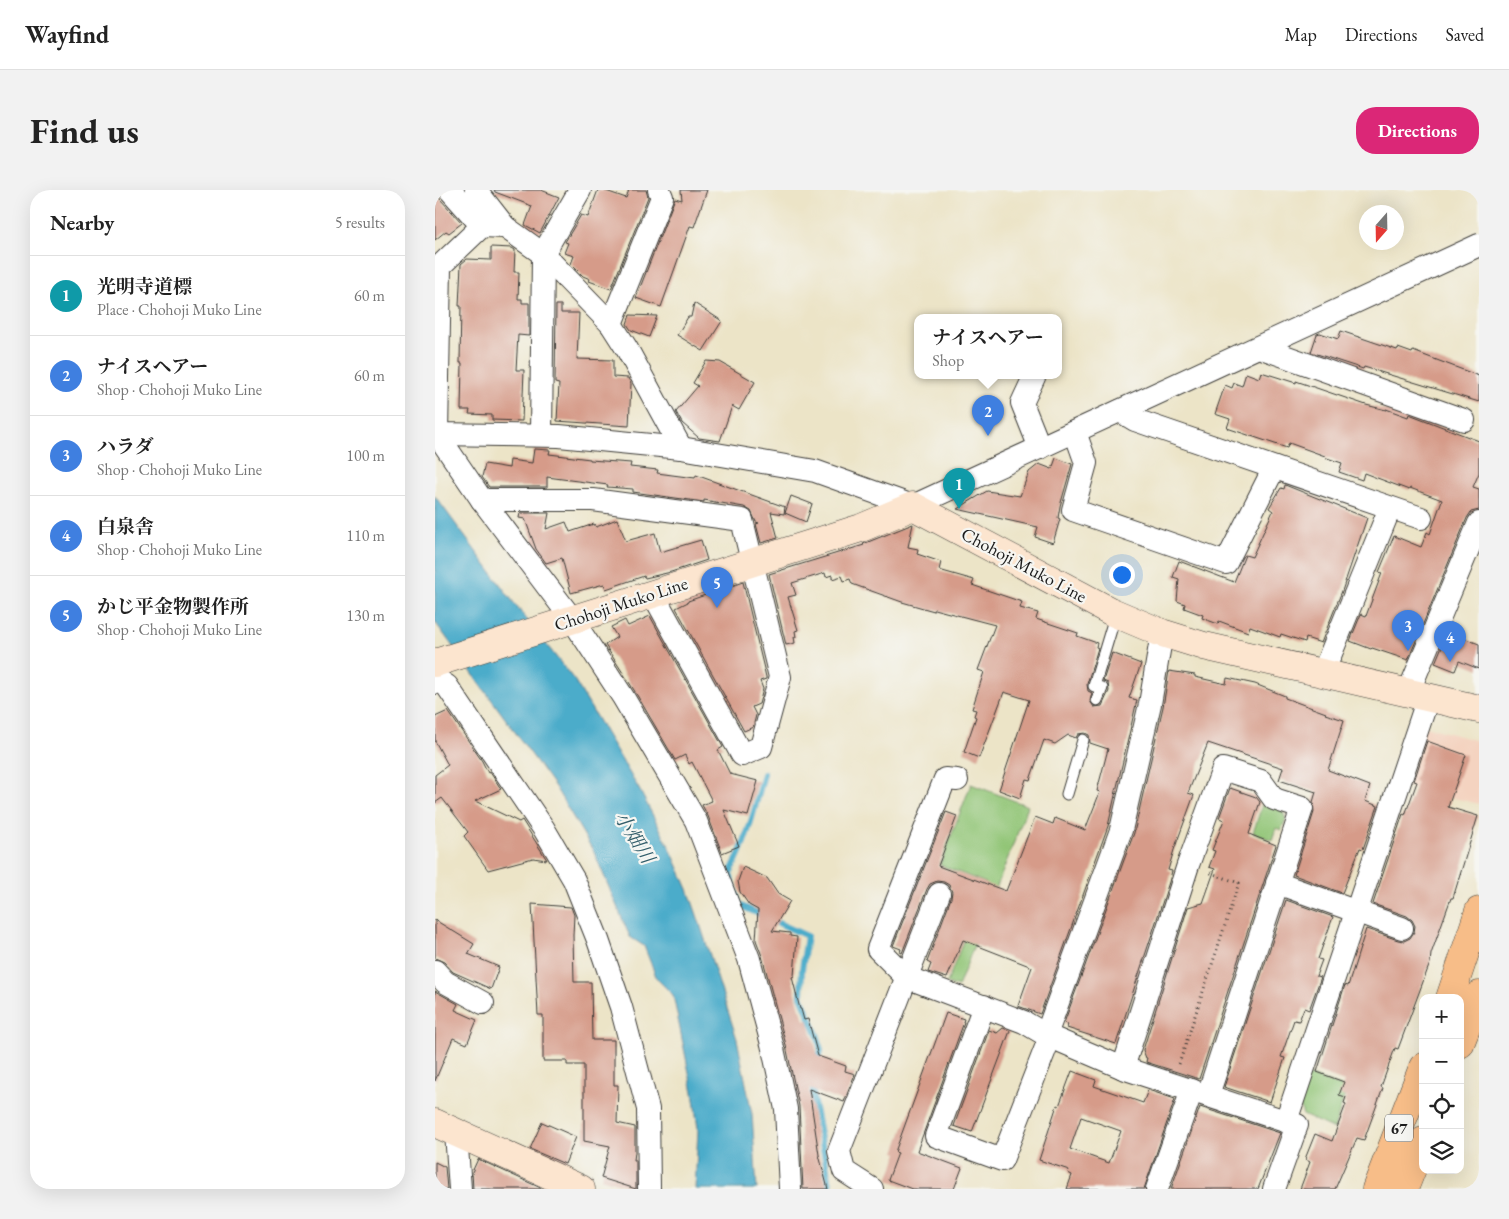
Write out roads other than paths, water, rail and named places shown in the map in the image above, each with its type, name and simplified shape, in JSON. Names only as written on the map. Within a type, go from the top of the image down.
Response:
[{"type":"main road","name":"Chohoji Muko Line","points":[[435,662],[861,528],[913,506],[1116,613],[1162,633],[1204,646],[1479,709]]},
{"type":"main road","points":[[1450,994],[1479,911]]},
{"type":"main road","points":[[1462,1039],[1479,995]]},
{"type":"main road","name":"67","points":[[1376,1189],[1419,1077]]},
{"type":"main road","points":[[446,1128],[581,1189]]},
{"type":"main road","points":[[1393,1145],[1419,1148]]},
{"type":"main road","name":"67","points":[[1405,1189],[1419,1151]]},
{"type":"street","points":[[450,190],[482,226]]},
{"type":"street","points":[[476,190],[505,227],[543,254],[611,324],[681,448]]},
{"type":"street","points":[[541,435],[543,254],[580,190]]},
{"type":"street","points":[[611,324],[661,197],[659,190]]},
{"type":"street","points":[[505,227],[482,226],[437,267],[436,433],[482,500],[573,619],[623,697],[696,821],[749,959],[772,1044],[787,1108],[790,1189]]},
{"type":"street","points":[[436,433],[541,435],[681,448],[815,470],[913,506],[1479,245]]},
{"type":"street","points":[[1259,348],[1463,420]]},
{"type":"street","points":[[1033,379],[1022,403],[1040,448]]},
{"type":"street","points":[[1120,411],[1135,420],[1421,518]]},
{"type":"street","points":[[1075,432],[1086,463],[1073,510],[1226,563],[1274,468]]},
{"type":"street","points":[[482,500],[593,500],[742,520],[780,677],[761,747],[742,755],[653,594]]},
{"type":"street","points":[[1323,673],[1390,508]]},
{"type":"street","points":[[1286,1121],[1357,911],[1418,695],[1477,533]]},
{"type":"street","points":[[984,1006],[936,1136],[1003,1160],[1121,830],[1150,704],[1162,633]]},
{"type":"street","points":[[435,683],[441,682],[447,686],[534,814],[574,880],[598,940],[621,1007],[648,1109],[649,1189]]},
{"type":"street","points":[[1123,1068],[1188,865],[1223,769],[1261,781],[1274,799],[1301,808],[1277,883],[1191,1090],[1157,1189]]},
{"type":"street","points":[[957,780],[945,779],[878,949],[906,977],[1024,1022],[1048,1036],[1123,1068],[1297,1125],[1274,1189]]},
{"type":"street","points":[[1277,883],[1402,928]]},
{"type":"street","points":[[872,1189],[844,1171],[839,1151],[939,894]]},
{"type":"street","points":[[435,971],[445,982],[483,1003]]},
{"type":"street","points":[[446,1128],[460,1189]]},
{"type":"lane","points":[[1097,700],[1102,688],[1094,686],[1116,613]]},
{"type":"lane","points":[[1067,794],[1083,740]]},
{"type":"water","name":"小畑川","points":[[435,496],[517,607],[575,681],[639,789],[670,848],[688,889],[737,1039],[752,1114],[757,1189],[695,1189],[698,1129],[693,1092],[673,995],[657,979],[644,946],[630,937],[594,852],[555,787],[435,622]]},
{"type":"waterway","points":[[764,774],[746,837],[730,873],[739,905],[807,936],[802,969],[801,996],[818,1037],[821,1051],[816,1064]]},
{"type":"waterway","points":[[813,1084],[813,1098],[831,1189]]},
{"type":"place","name":"ナイスヘアー","points":[[988,436]]},
{"type":"place","name":"光明寺道標","points":[[959,509]]},
{"type":"place","name":"かじ平金物製作所","points":[[717,608]]},
{"type":"place","name":"ハラダ","points":[[1408,651]]},
{"type":"place","name":"白泉舎","points":[[1450,662]]}]
